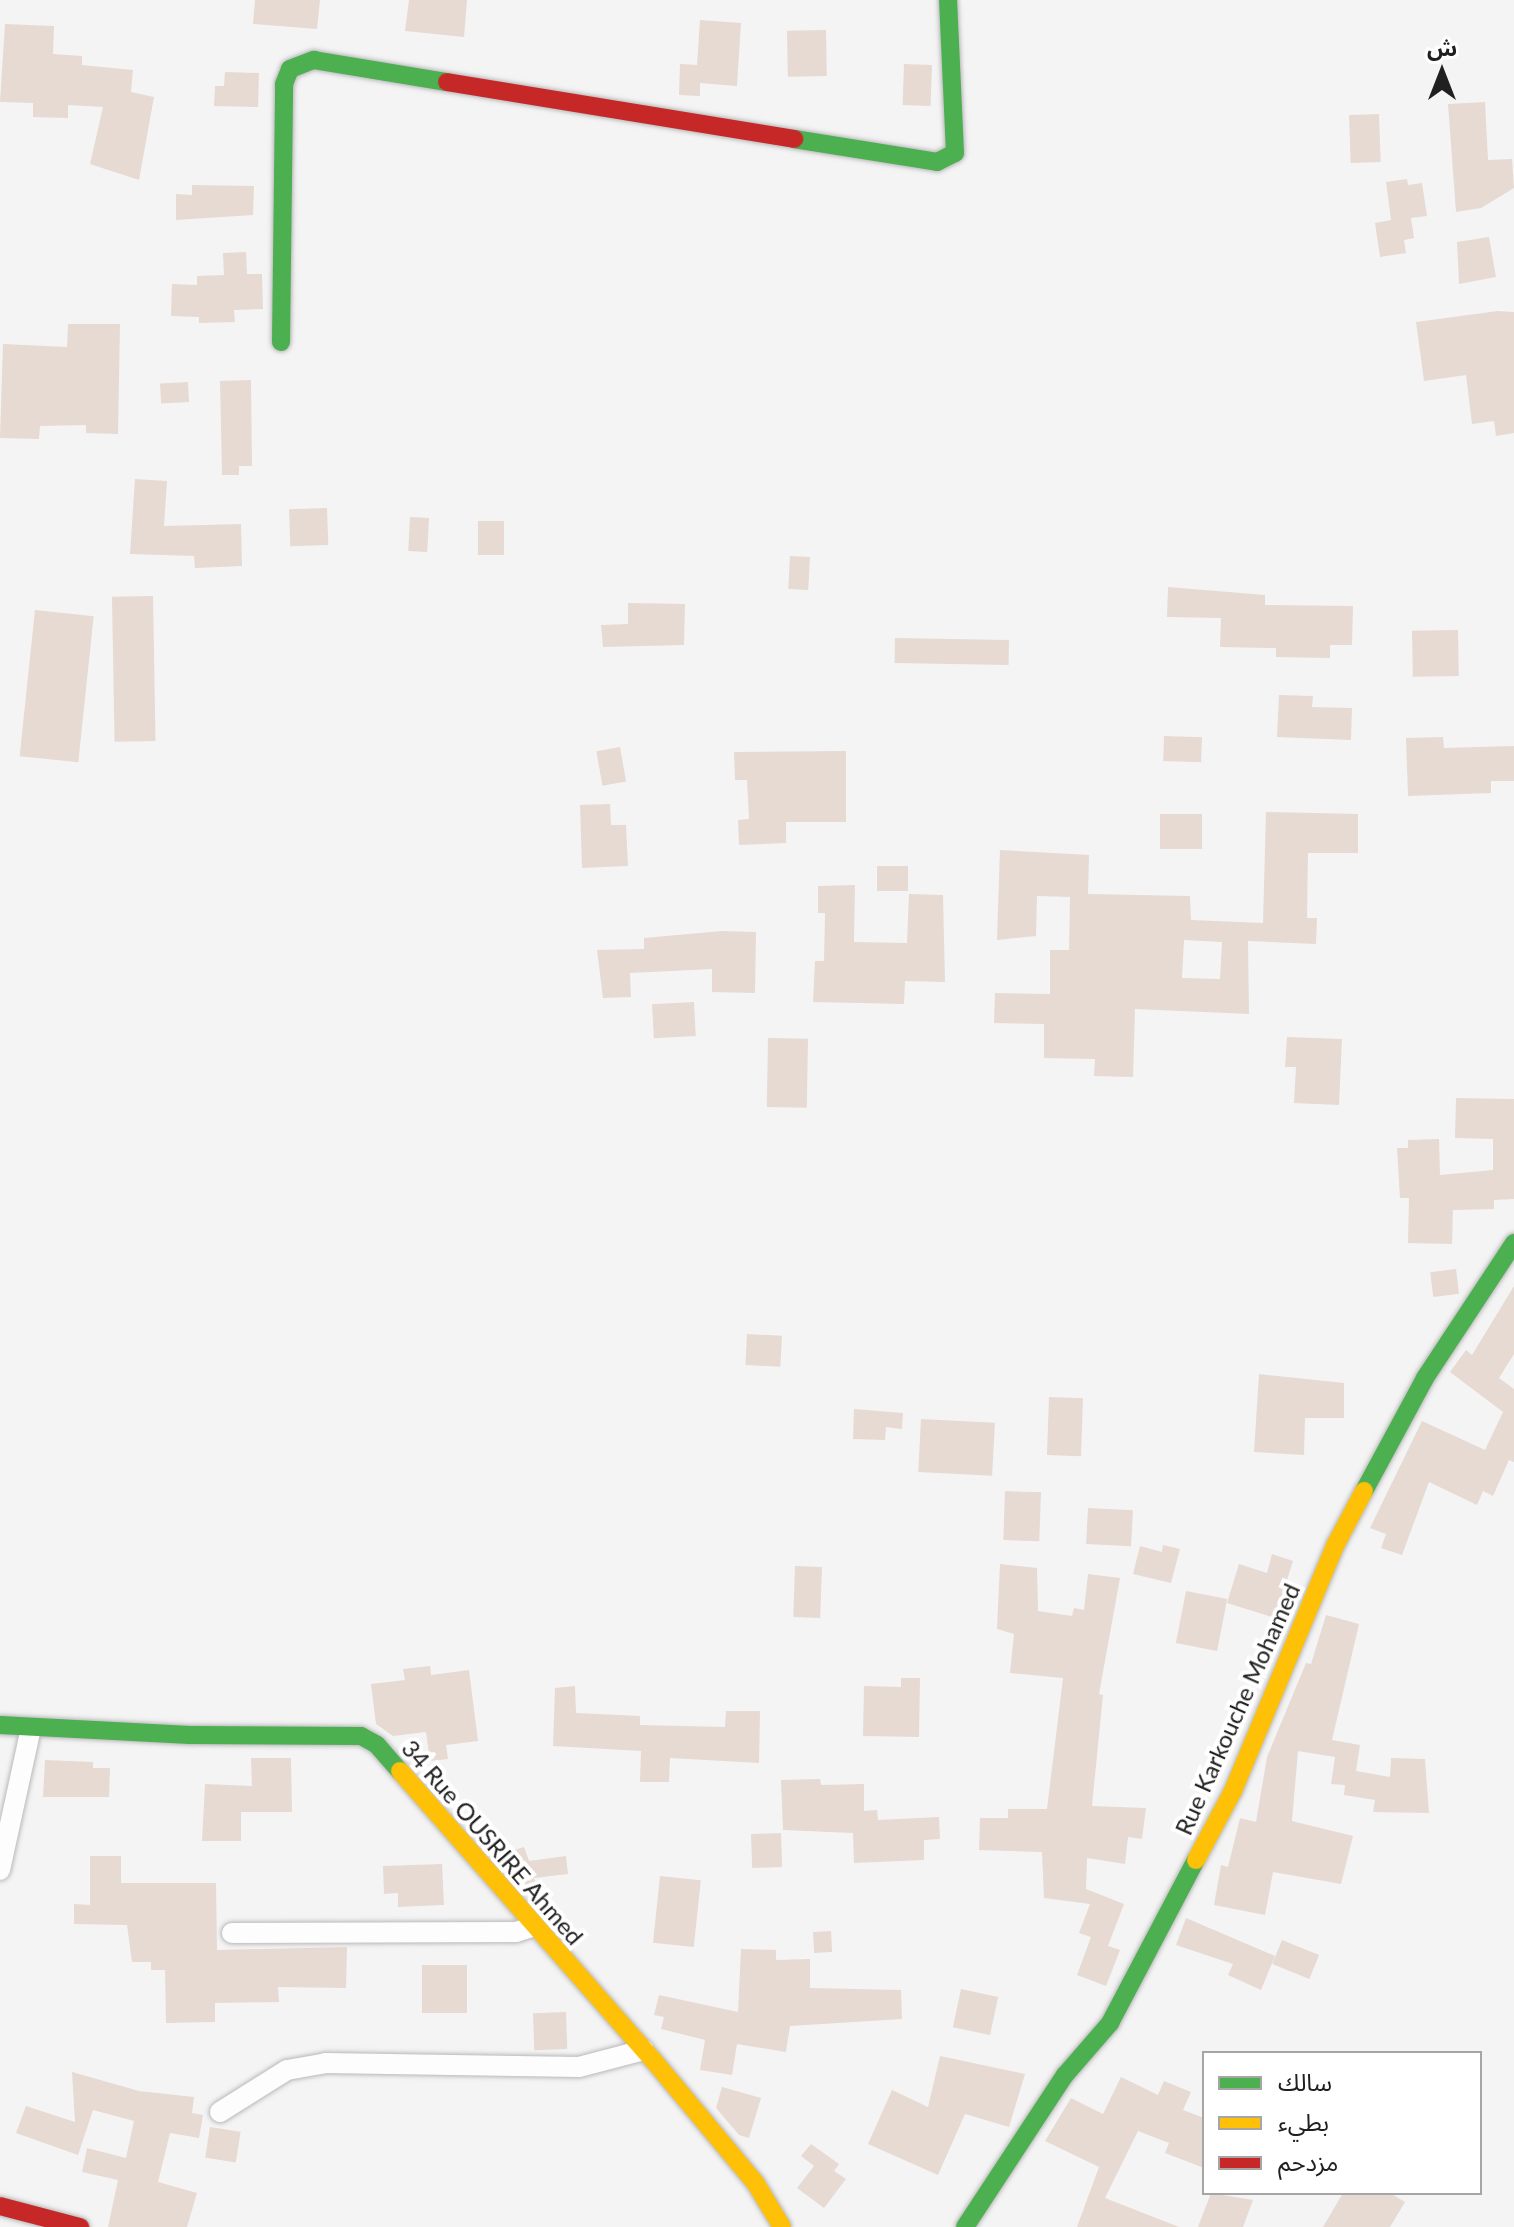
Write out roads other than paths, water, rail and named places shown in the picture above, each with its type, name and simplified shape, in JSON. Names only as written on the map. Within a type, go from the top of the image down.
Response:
[{"type":"street","points":[[281,342],[284,84],[290,69],[314,60],[937,162],[955,153],[948,0]]},
{"type":"street","name":"Rue Karkouche Mohamed","points":[[965,2227],[1065,2075],[1110,2023],[1233,1791],[1336,1544],[1425,1378],[1514,1243]]},
{"type":"street","name":"34 Rue OUSRIRE Ahmed","points":[[0,1725],[361,1736],[377,1745],[644,2050],[756,2184],[782,2227]]},
{"type":"street","points":[[0,1870],[31,1728]]},
{"type":"street","points":[[232,1933],[516,1932],[534,1926]]},
{"type":"street","points":[[220,2112],[287,2070],[325,2063],[579,2067],[644,2050]]},
{"type":"street","points":[[0,2206],[80,2227]]}]
